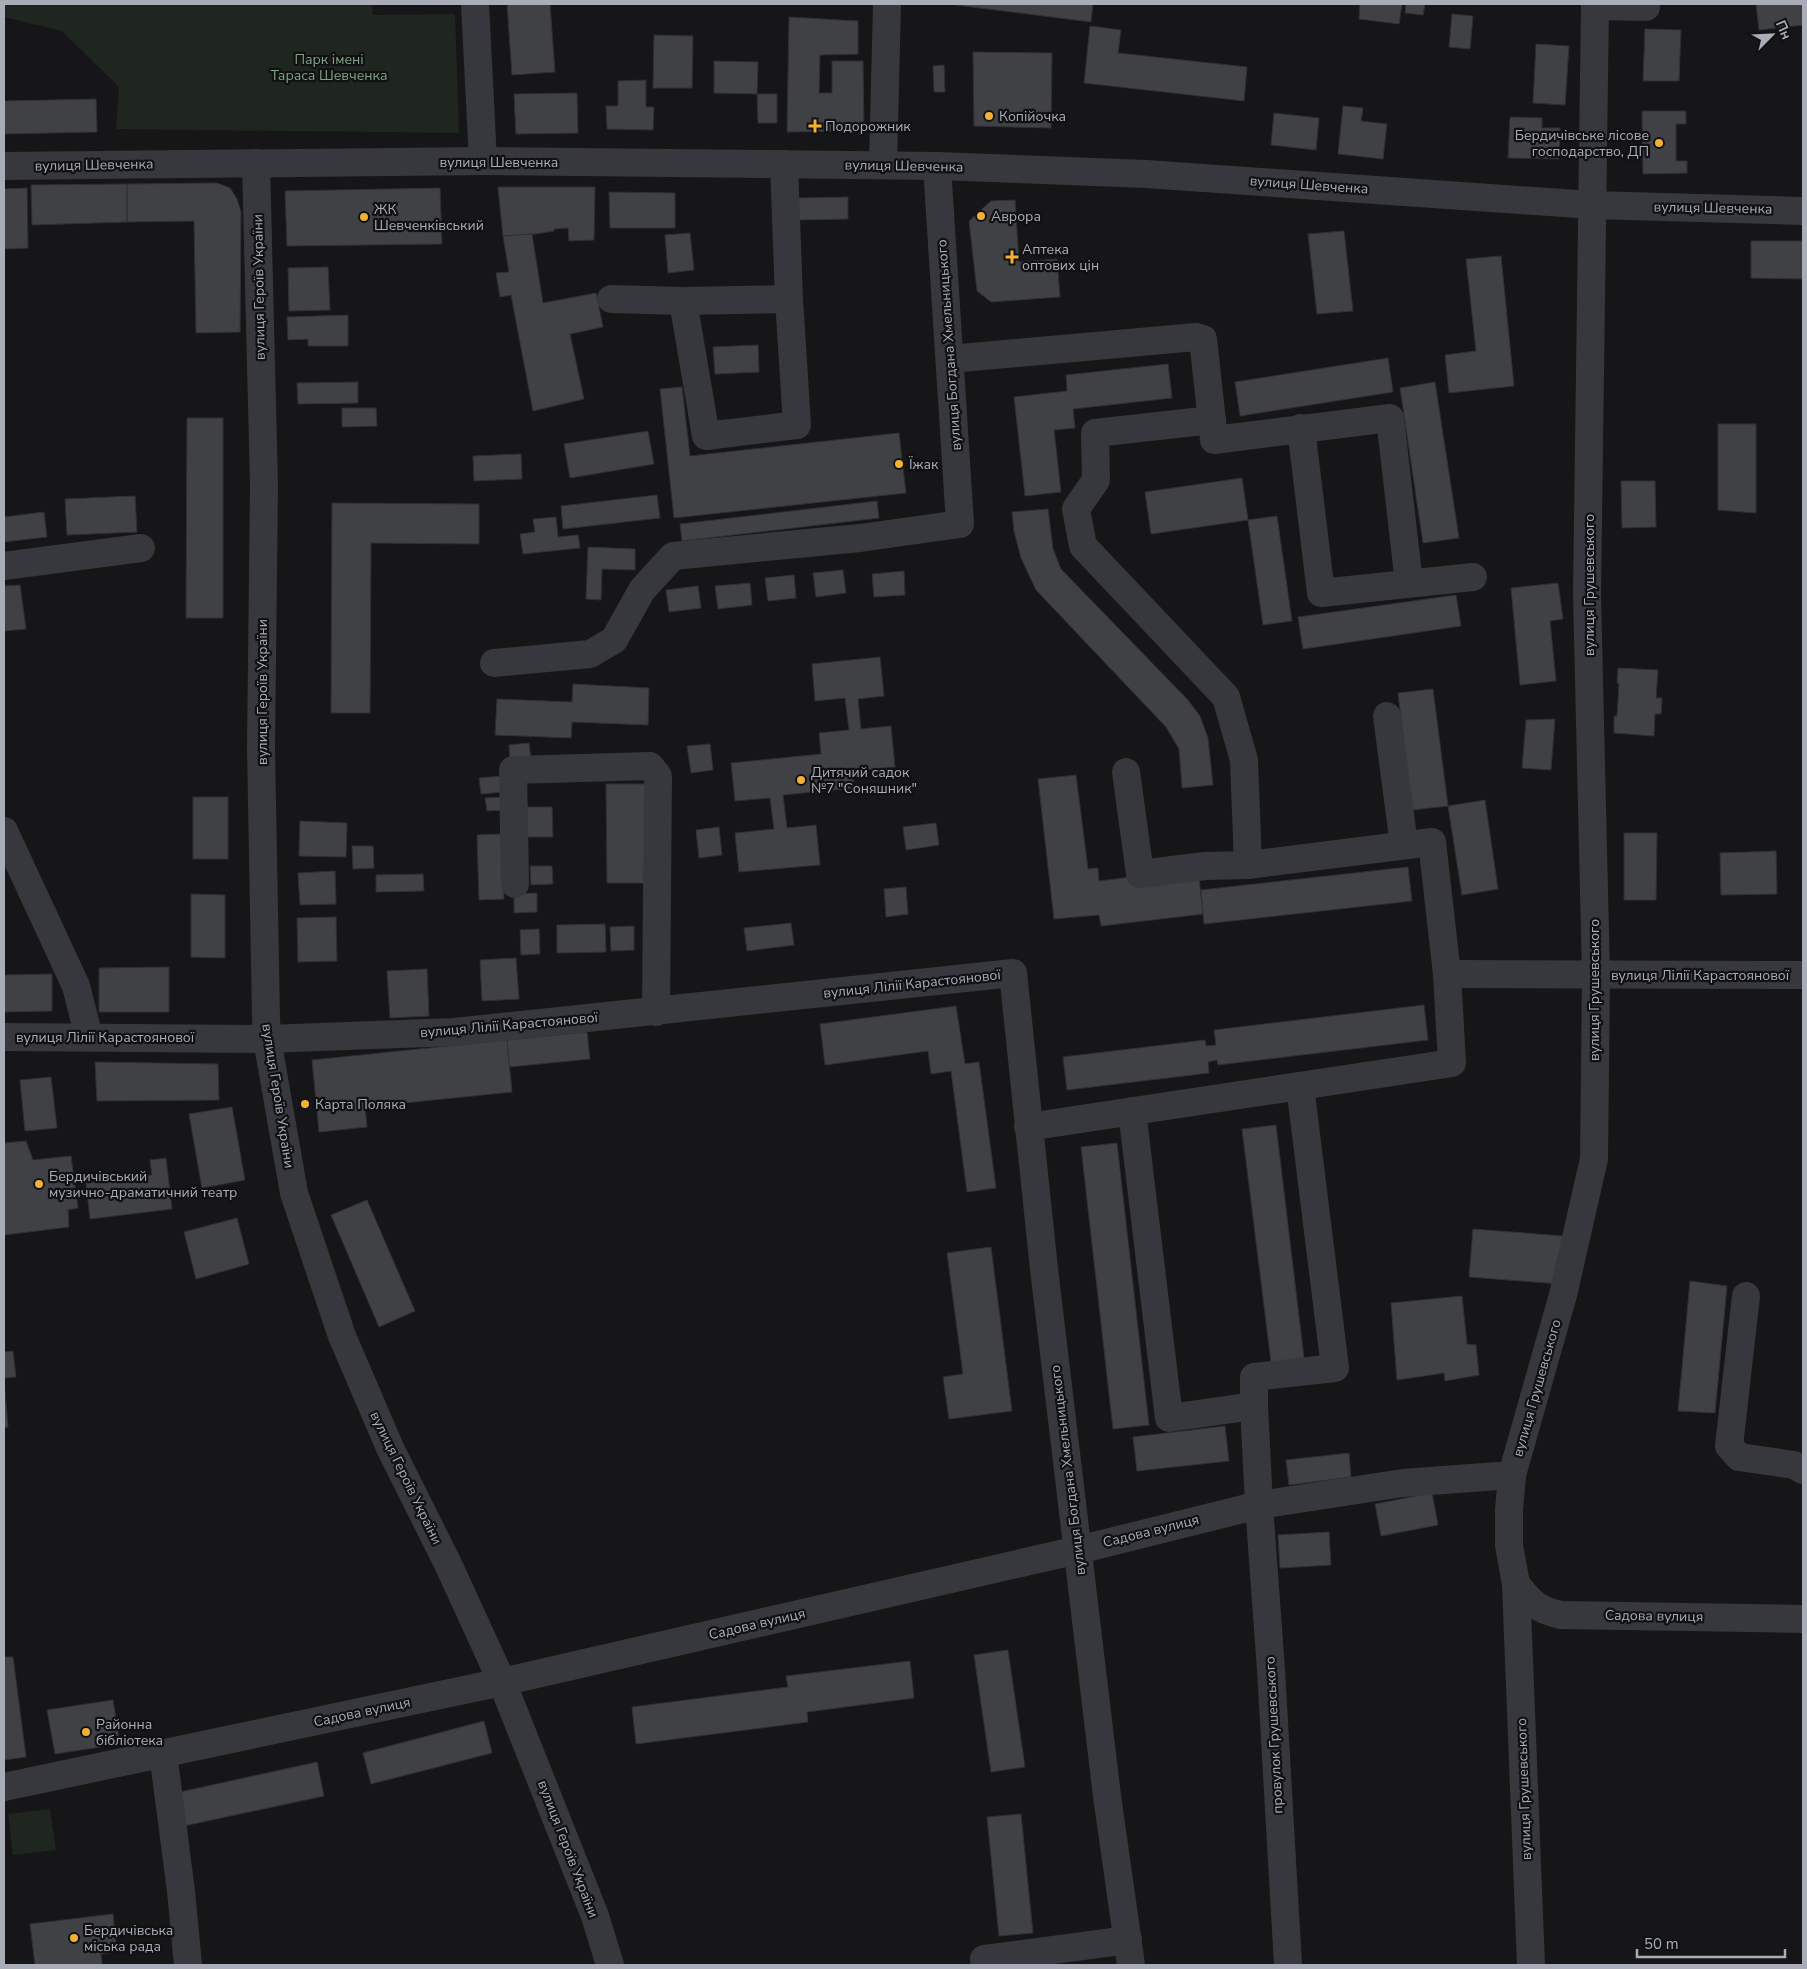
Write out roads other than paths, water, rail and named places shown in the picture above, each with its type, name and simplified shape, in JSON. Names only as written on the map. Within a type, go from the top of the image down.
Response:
[{"type":"street","points":[[475,4],[484,161]]},
{"type":"street","points":[[883,165],[887,4]]},
{"type":"street","points":[[1595,5],[1646,8]]},
{"type":"street","name":"вулиця Грушевського","points":[[1531,1965],[1516,1584],[1509,1545],[1509,1510],[1512,1475],[1563,1295],[1594,1159],[1596,976],[1588,594],[1595,5]]},
{"type":"street","name":"вулиця Шевченка","points":[[4,166],[484,161],[937,166],[1146,174],[1592,206],[1803,211]]},
{"type":"street","name":"вулиця Героїв України","points":[[256,163],[264,485],[261,748],[267,1039],[294,1193],[342,1336],[390,1448],[448,1564],[502,1682],[595,1916],[610,1965]]},
{"type":"street","points":[[682,301],[706,436],[797,425],[789,299],[784,164]]},
{"type":"street","name":"вулиця Богдана Хмельницького","points":[[494,662],[590,654],[614,640],[642,590],[672,556],[860,538],[960,524],[937,166]]},
{"type":"street","points":[[611,299],[682,301],[789,299]]},
{"type":"street","points":[[950,359],[1196,337],[1203,339],[1214,440],[1390,418],[1409,584]]},
{"type":"street","points":[[1212,420],[1095,433],[1096,480],[1076,510],[1083,546],[1226,697],[1244,760],[1248,865]]},
{"type":"street","points":[[1302,428],[1321,593],[1473,577]]},
{"type":"street","points":[[4,566],[141,548]]},
{"type":"street","points":[[1387,716],[1404,845]]},
{"type":"street","points":[[515,884],[513,770],[650,766],[658,776],[656,1012]]},
{"type":"street","points":[[1028,1127],[1452,1063],[1447,974],[1432,842],[1248,865],[1205,866],[1140,874],[1126,772]]},
{"type":"street","points":[[4,831],[76,986],[89,1037]]},
{"type":"street","name":"вулиця Лілії Карастоянової","points":[[4,1036],[267,1039],[454,1032],[1013,974]]},
{"type":"street","name":"вулиця Богдана Хмельницького","points":[[1013,974],[1028,1127],[1107,1796],[1130,1952]]},
{"type":"street","name":"вулиця Лілії Карастоянової","points":[[1447,974],[1596,976],[1803,975]]},
{"type":"street","name":"провулок Грушевського","points":[[1288,1965],[1271,1670],[1258,1505],[1254,1378],[1335,1368],[1300,1086]]},
{"type":"street","points":[[1132,1111],[1169,1418],[1254,1406]]},
{"type":"street","points":[[1746,1296],[1729,1446],[1738,1457],[1794,1465],[1803,1470]]},
{"type":"street","name":"Садова вулиця","points":[[4,1787],[502,1682],[1078,1550],[1258,1505],[1403,1483],[1512,1475]]},
{"type":"street","name":"Садова вулиця","points":[[1516,1584],[1530,1602],[1544,1611],[1561,1615],[1803,1620]]},
{"type":"street","points":[[163,1753],[181,1891],[188,1965]]},
{"type":"street","points":[[985,1965],[984,1959],[1130,1952]]},
{"type":"place","name":"Копійочка","points":[[989,116]]},
{"type":"place","name":"Подорожник","points":[[815,126]]},
{"type":"place","name":"Бердичівське лісове господарство, ДП","points":[[1659,143]]},
{"type":"place","name":"Аврора","points":[[981,216]]},
{"type":"place","name":"ЖК Шевченківський","points":[[364,217]]},
{"type":"place","name":"Аптека оптових цін","points":[[1012,257]]},
{"type":"place","name":"Їжак","points":[[899,464]]},
{"type":"place","name":"Дитячий садок №7 \"Соняшник\"","points":[[801,780]]},
{"type":"place","name":"Карта Поляка","points":[[305,1104]]},
{"type":"place","name":"Бердичівський музично-драматичний театр","points":[[39,1184]]},
{"type":"place","name":"Районна бібліотека","points":[[86,1732]]},
{"type":"place","name":"Бердичівська міська рада","points":[[74,1938]]},
{"type":"park label","name":"Парк імені Тараса Шевченка","points":[[329,68]]}]
